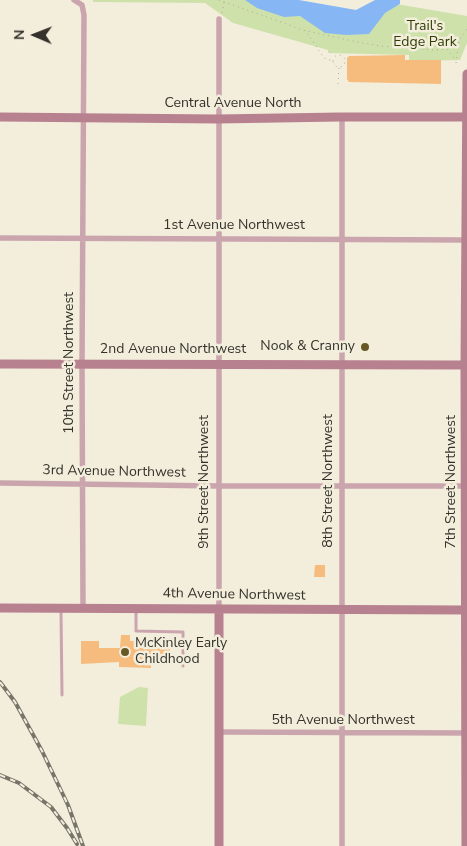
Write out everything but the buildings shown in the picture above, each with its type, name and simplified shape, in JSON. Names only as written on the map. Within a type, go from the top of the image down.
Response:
[{"type":"street","name":"10th Street Northwest","points":[[74,0],[82,5],[84,15],[83,608]]},
{"type":"street","name":"9th Street Northwest","points":[[219,19],[219,846]]},
{"type":"street","name":"7th Street Northwest","points":[[466,846],[467,74]]},
{"type":"street","name":"Central Avenue North","points":[[0,117],[218,119],[466,117]]},
{"type":"street","name":"8th Street Northwest","points":[[342,117],[342,846]]},
{"type":"street","name":"1st Avenue Northwest","points":[[0,238],[467,240]]},
{"type":"street","name":"2nd Avenue Northwest","points":[[0,364],[466,364]]},
{"type":"street","name":"3rd Avenue Northwest","points":[[0,483],[219,486],[467,486]]},
{"type":"street","name":"4th Avenue Northwest","points":[[0,608],[466,610]]},
{"type":"street","name":"5th Avenue Northwest","points":[[219,732],[342,734],[467,733]]},
{"type":"lane","points":[[61,608],[62,695]]},
{"type":"lane","points":[[136,608],[136,631],[183,632],[182,666]]},
{"type":"path","points":[[219,0],[303,30],[381,46],[435,50],[446,48],[459,41]]},
{"type":"path","points":[[219,19],[224,1]]},
{"type":"path","points":[[456,63],[459,41],[467,29]]},
{"type":"path","points":[[303,30],[324,58],[333,61],[334,65],[338,67]]},
{"type":"path","points":[[446,48],[456,60]]},
{"type":"path","points":[[333,61],[336,56],[344,57],[345,64],[338,67]]},
{"type":"path","points":[[338,67],[338,84]]},
{"type":"green space","name":"Trail's Edge Park","points":[[93,0],[266,0],[342,19],[390,5],[402,5],[467,16],[467,43],[460,60],[409,61],[409,55],[328,53],[328,50],[233,23],[205,3],[93,2]]},
{"type":"green space","points":[[139,687],[148,688],[146,726],[118,724],[120,697]]},
{"type":"water","points":[[245,0],[299,0],[356,10],[375,0],[400,0],[400,4],[385,13],[369,34],[346,35],[325,33],[300,16],[284,17],[257,8]]},
{"type":"railway","points":[[0,682],[15,702],[42,751],[68,805],[83,846]]},
{"type":"railway","points":[[0,775],[19,783],[51,807],[77,844]]},
{"type":"place","name":"Nook & Cranny","points":[[365,347]]},
{"type":"place","name":"McKinley Early Childhood","points":[[125,652]]}]
